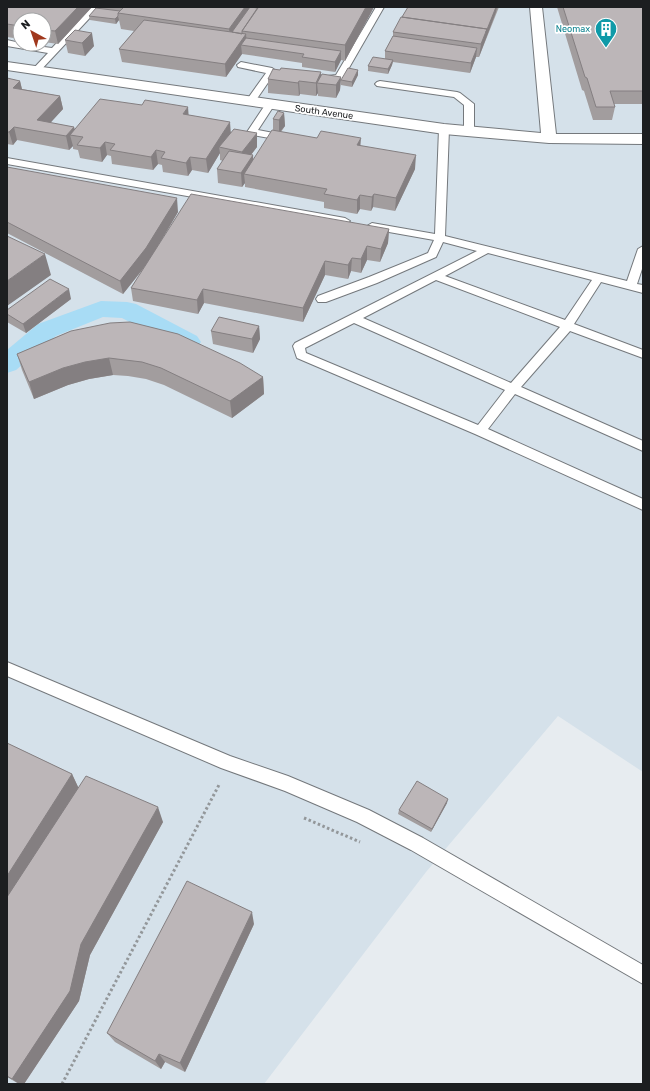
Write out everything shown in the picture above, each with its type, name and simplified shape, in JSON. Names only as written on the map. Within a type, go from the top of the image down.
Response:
[{"type":"street","points":[[536,7],[549,138]]},
{"type":"street","name":"South Avenue","points":[[7,66],[469,132],[549,138],[643,140]]},
{"type":"lane","points":[[36,70],[96,7]]},
{"type":"lane","points":[[312,77],[327,80],[338,78],[380,7]]},
{"type":"lane","points":[[7,43],[54,51]]},
{"type":"lane","points":[[241,65],[276,71],[251,101]]},
{"type":"lane","points":[[380,84],[457,95],[469,104],[469,132]]},
{"type":"lane","points":[[270,104],[252,132],[294,139]]},
{"type":"lane","points":[[322,299],[373,280],[432,255],[440,238],[444,129]]},
{"type":"lane","points":[[7,161],[440,238],[643,289]]},
{"type":"lane","points":[[631,286],[643,249]]},
{"type":"lane","points":[[486,250],[300,346],[301,355],[480,431],[643,505]]},
{"type":"lane","points":[[435,276],[643,354]]},
{"type":"lane","points":[[480,431],[512,388],[568,325],[599,277]]},
{"type":"lane","points":[[353,318],[643,446]]},
{"type":"lane","points":[[7,669],[227,763],[288,784],[363,816],[417,844],[643,975]]},
{"type":"path","points":[[214,778],[228,784]]},
{"type":"path","points":[[62,1084],[221,781]]},
{"type":"path","points":[[299,816],[363,844]]},
{"type":"shaded area","points":[[7,7],[643,7],[643,772],[558,716],[426,872],[264,1084],[7,1084]]},
{"type":"building","points":[[7,7],[78,7],[55,31],[52,31],[52,12],[12,12],[12,25],[7,24]]},
{"type":"building","points":[[124,7],[245,7],[229,29],[118,13]]},
{"type":"building","points":[[250,7],[258,8],[242,31],[242,34],[232,32]]},
{"type":"building","points":[[258,7],[366,7],[345,45],[242,31]]},
{"type":"building","points":[[408,7],[496,7],[486,32],[487,29],[402,17]]},
{"type":"building","name":"Neomax","points":[[563,7],[643,7],[643,91],[610,91],[615,107],[596,107]]},
{"type":"building","points":[[96,8],[120,11],[115,19],[89,16]]},
{"type":"building","points":[[401,17],[487,29],[481,44],[393,32]]},
{"type":"building","points":[[144,20],[246,34],[225,64],[119,49]]},
{"type":"building","points":[[75,30],[92,33],[82,43],[65,40]]},
{"type":"building","points":[[393,36],[477,48],[471,63],[385,51]]},
{"type":"building","points":[[246,38],[341,51],[335,62],[302,57],[304,54],[241,45]]},
{"type":"building","points":[[373,57],[393,60],[388,69],[368,66]]},
{"type":"building","points":[[281,68],[321,72],[316,83],[299,81],[298,83],[268,79],[273,69],[280,70]]},
{"type":"building","points":[[348,68],[358,70],[352,82],[341,80]]},
{"type":"building","points":[[322,74],[341,77],[336,85],[317,83]]},
{"type":"building","points":[[7,78],[20,81],[13,88],[60,96],[37,120],[74,127],[66,136],[14,127],[7,132]]},
{"type":"building","points":[[100,99],[142,105],[145,100],[188,107],[183,114],[230,122],[206,159],[190,157],[186,163],[161,158],[165,152],[156,150],[151,157],[110,150],[115,144],[105,142],[100,148],[77,145],[83,137],[70,135]]},
{"type":"building","points":[[278,111],[284,113],[279,120],[273,119]]},
{"type":"building","points":[[234,129],[257,133],[242,152],[219,147]]},
{"type":"building","points":[[272,130],[317,138],[321,131],[361,138],[357,145],[416,155],[396,198],[374,194],[372,197],[360,195],[357,200],[324,194],[327,189],[244,174]]},
{"type":"building","points":[[229,151],[253,155],[241,173],[217,169]]},
{"type":"building","points":[[7,167],[177,198],[146,248],[120,281],[7,222]]},
{"type":"building","points":[[191,194],[389,229],[381,249],[367,246],[361,259],[352,258],[348,265],[325,261],[303,308],[203,289],[197,300],[131,288]]},
{"type":"building","points":[[7,236],[45,254],[7,281]]},
{"type":"building","points":[[50,279],[69,289],[23,324],[7,314],[7,310]]},
{"type":"building","points":[[219,317],[259,326],[252,339],[211,331]]},
{"type":"building","points":[[130,322],[178,334],[240,363],[263,377],[230,401],[161,368],[142,362],[109,358],[63,368],[29,382],[17,354],[71,331],[110,323]]},
{"type":"building","points":[[7,743],[72,774],[7,876]]},
{"type":"building","points":[[86,776],[158,807],[81,944],[70,991],[12,1079],[7,1076],[7,897]]},
{"type":"building","points":[[417,781],[448,799],[432,829],[399,810]]},
{"type":"building","points":[[187,881],[252,912],[180,1063],[159,1054],[155,1061],[107,1033]]},
{"type":"waterway","points":[[7,364],[47,330],[101,309],[127,310],[188,342]]},
{"type":"place","name":"Neomax","points":[[606,48]]}]
